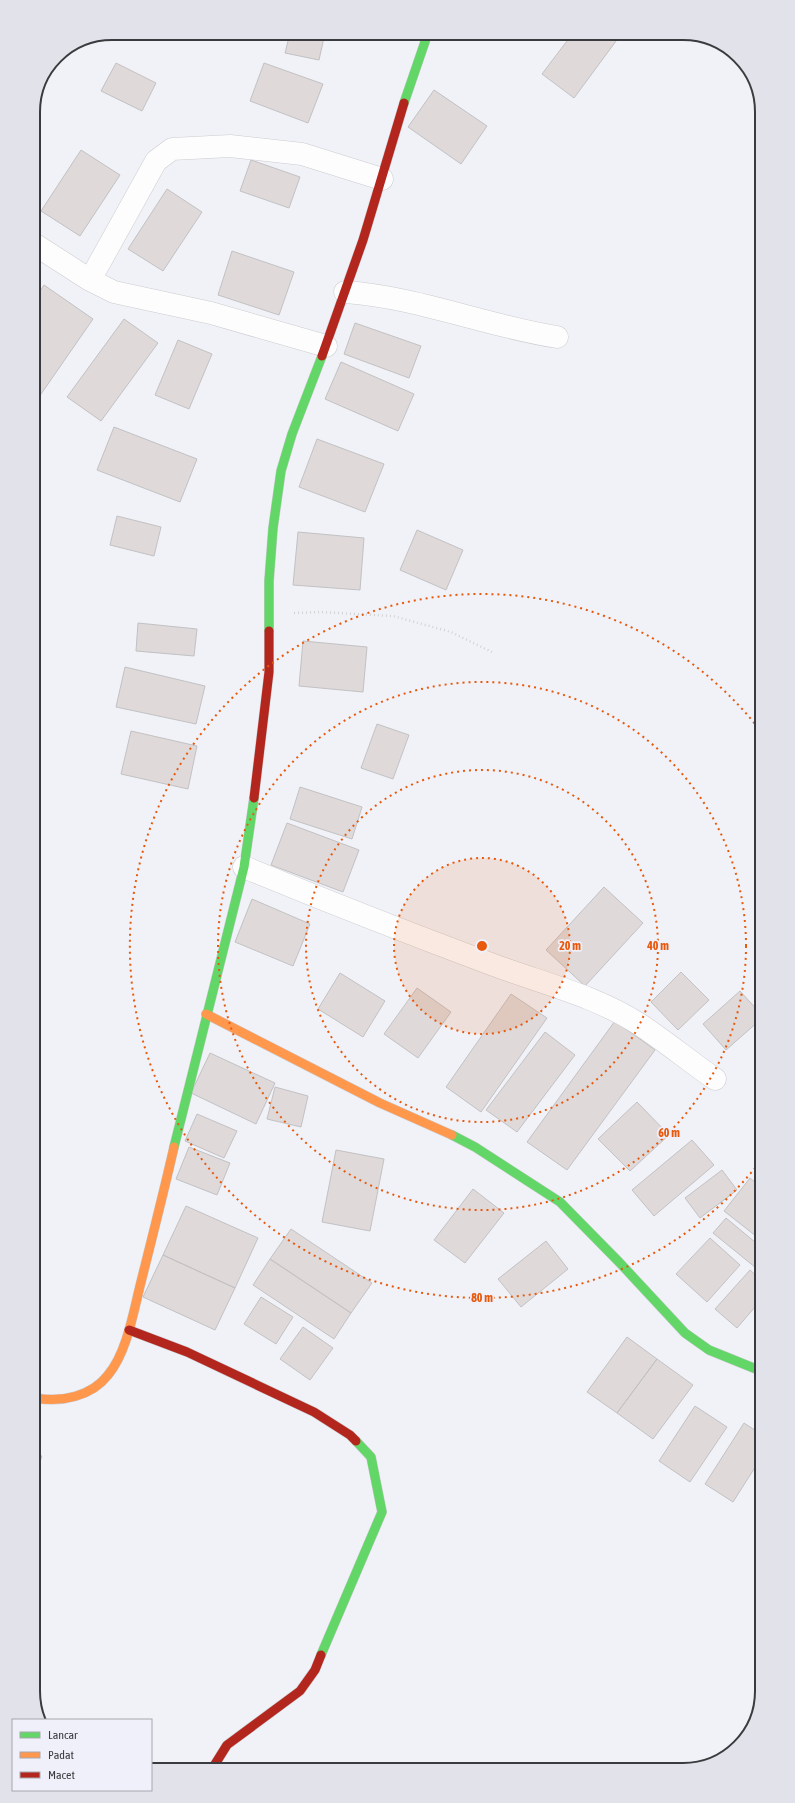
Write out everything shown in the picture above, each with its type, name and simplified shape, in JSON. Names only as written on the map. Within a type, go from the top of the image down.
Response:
[{"type":"street","points":[[40,1399],[46,1401],[62,1399],[85,1392],[107,1377],[116,1364],[129,1330],[206,1014],[244,867],[257,778],[268,672],[270,615],[269,581],[281,471],[292,434],[345,292],[382,179],[394,132],[426,40]]},
{"type":"street","points":[[90,280],[156,161],[172,149],[230,146],[302,154],[382,179]]},
{"type":"street","points":[[40,248],[90,280],[114,292],[211,313],[326,346]]},
{"type":"street","points":[[345,292],[363,293],[418,303],[530,333],[557,337]]},
{"type":"street","points":[[244,867],[388,926],[532,980],[589,998],[639,1024],[714,1080]]},
{"type":"street","points":[[206,1014],[380,1103],[432,1125],[475,1147],[560,1202],[619,1262],[685,1333],[709,1350],[755,1369]]},
{"type":"street","points":[[129,1330],[187,1352],[257,1384],[314,1412],[350,1435],[371,1457],[381,1506],[382,1512],[316,1670],[300,1691],[227,1745],[216,1763]]},
{"type":"path","points":[[270,615],[320,612],[393,616],[451,632],[492,652]]},
{"type":"building","points":[[288,40],[323,40],[319,60],[285,53]]},
{"type":"building","points":[[568,40],[617,40],[574,98],[542,74]]},
{"type":"building","points":[[116,63],[156,83],[142,111],[101,91]]},
{"type":"building","points":[[264,63],[323,84],[308,123],[250,101]]},
{"type":"building","points":[[434,90],[487,126],[461,164],[408,127]]},
{"type":"building","points":[[81,150],[120,175],[80,236],[41,211]]},
{"type":"building","points":[[251,160],[300,177],[289,208],[240,191]]},
{"type":"building","points":[[167,189],[202,212],[163,271],[128,249]]},
{"type":"building","points":[[232,251],[294,272],[279,315],[218,295]]},
{"type":"building","points":[[44,285],[93,319],[40,396],[40,291]]},
{"type":"building","points":[[124,319],[158,343],[101,421],[67,397]]},
{"type":"building","points":[[355,323],[421,346],[409,378],[344,354]]},
{"type":"building","points":[[178,340],[212,354],[189,409],[155,395]]},
{"type":"building","points":[[341,362],[414,394],[398,431],[325,399]]},
{"type":"building","points":[[114,427],[197,459],[180,502],[97,470]]},
{"type":"building","points":[[317,439],[384,464],[365,512],[299,487]]},
{"type":"building","points":[[117,516],[161,527],[154,556],[110,545]]},
{"type":"building","points":[[417,530],[463,550],[446,590],[400,570]]},
{"type":"building","points":[[298,532],[364,538],[360,590],[293,585]]},
{"type":"building","points":[[138,623],[197,629],[194,656],[136,651]]},
{"type":"building","points":[[303,641],[367,647],[363,692],[299,686]]},
{"type":"building","points":[[125,667],[205,686],[196,724],[116,707]]},
{"type":"building","points":[[377,724],[409,735],[393,779],[361,768]]},
{"type":"building","points":[[131,731],[197,746],[188,789],[121,774]]},
{"type":"building","points":[[300,787],[362,807],[352,839],[290,819]]},
{"type":"building","points":[[287,823],[359,850],[343,892],[271,865]]},
{"type":"building","points":[[604,887],[643,923],[585,986],[546,950]]},
{"type":"building","points":[[252,899],[310,924],[293,966],[235,942]]},
{"type":"building","points":[[681,972],[709,1000],[678,1030],[651,1002]]},
{"type":"building","points":[[340,973],[385,1001],[363,1037],[318,1009]]},
{"type":"building","points":[[417,988],[451,1012],[418,1058],[384,1034]]},
{"type":"building","points":[[740,991],[755,1008],[755,1024],[726,1050],[703,1024]]},
{"type":"building","points":[[511,994],[547,1018],[481,1112],[446,1087]]},
{"type":"building","points":[[615,1021],[655,1050],[567,1170],[527,1142]]},
{"type":"building","points":[[545,1032],[575,1055],[517,1132],[486,1110]]},
{"type":"building","points":[[210,1053],[275,1083],[256,1124],[191,1093]]},
{"type":"building","points":[[275,1087],[308,1096],[301,1127],[267,1119]]},
{"type":"building","points":[[637,1102],[669,1135],[630,1171],[598,1139]]},
{"type":"building","points":[[197,1114],[237,1131],[224,1158],[185,1141]]},
{"type":"building","points":[[692,1140],[714,1165],[654,1216],[632,1190]]},
{"type":"building","points":[[189,1147],[230,1163],[217,1195],[176,1179]]},
{"type":"building","points":[[336,1150],[384,1159],[370,1231],[322,1222]]},
{"type":"building","points":[[722,1170],[737,1190],[700,1218],[685,1198]]},
{"type":"building","points":[[750,1178],[755,1182],[755,1235],[724,1211]]},
{"type":"building","points":[[473,1189],[504,1213],[465,1263],[434,1240]]},
{"type":"building","points":[[186,1206],[258,1238],[235,1288],[163,1255]]},
{"type":"building","points":[[726,1218],[755,1242],[755,1267],[713,1233]]},
{"type":"building","points":[[291,1229],[372,1283],[351,1313],[270,1259]]},
{"type":"building","points":[[710,1238],[740,1265],[707,1302],[676,1274]]},
{"type":"building","points":[[546,1241],[568,1269],[521,1307],[498,1279]]},
{"type":"building","points":[[163,1255],[235,1288],[215,1330],[143,1297]]},
{"type":"building","points":[[270,1259],[351,1313],[334,1339],[253,1285]]},
{"type":"building","points":[[750,1270],[755,1275],[755,1307],[737,1328],[715,1309]]},
{"type":"building","points":[[261,1297],[293,1317],[276,1344],[244,1324]]},
{"type":"building","points":[[303,1327],[333,1348],[310,1380],[280,1359]]},
{"type":"building","points":[[627,1337],[657,1359],[617,1413],[587,1392]]},
{"type":"building","points":[[657,1359],[693,1385],[653,1439],[617,1413]]},
{"type":"building","points":[[695,1406],[727,1427],[690,1482],[659,1461]]},
{"type":"building","points":[[744,1423],[755,1430],[755,1467],[733,1502],[705,1484]]},
{"type":"traffic: fast","points":[[404,103],[426,40]]},
{"type":"traffic: fast","points":[[269,631],[269,581],[273,528],[281,471],[292,434],[322,356]]},
{"type":"traffic: fast","points":[[174,1147],[244,867],[254,798]]},
{"type":"traffic: fast","points":[[452,1135],[475,1147],[560,1202],[619,1262],[685,1333],[709,1350],[755,1369]]},
{"type":"traffic: fast","points":[[321,1655],[382,1512],[371,1457],[356,1441]]},
{"type":"traffic: slow","points":[[206,1014],[380,1103],[452,1135]]},
{"type":"traffic: slow","points":[[40,1398],[66,1398],[85,1393],[94,1388],[108,1375],[121,1354],[130,1329],[174,1147]]},
{"type":"traffic: jam","points":[[322,356],[363,240],[404,103]]},
{"type":"traffic: jam","points":[[254,798],[269,672],[269,631]]},
{"type":"traffic: jam","points":[[129,1330],[187,1352],[314,1412],[350,1435],[356,1441]]},
{"type":"traffic: jam","points":[[216,1763],[227,1745],[300,1691],[315,1670],[321,1655]]}]
